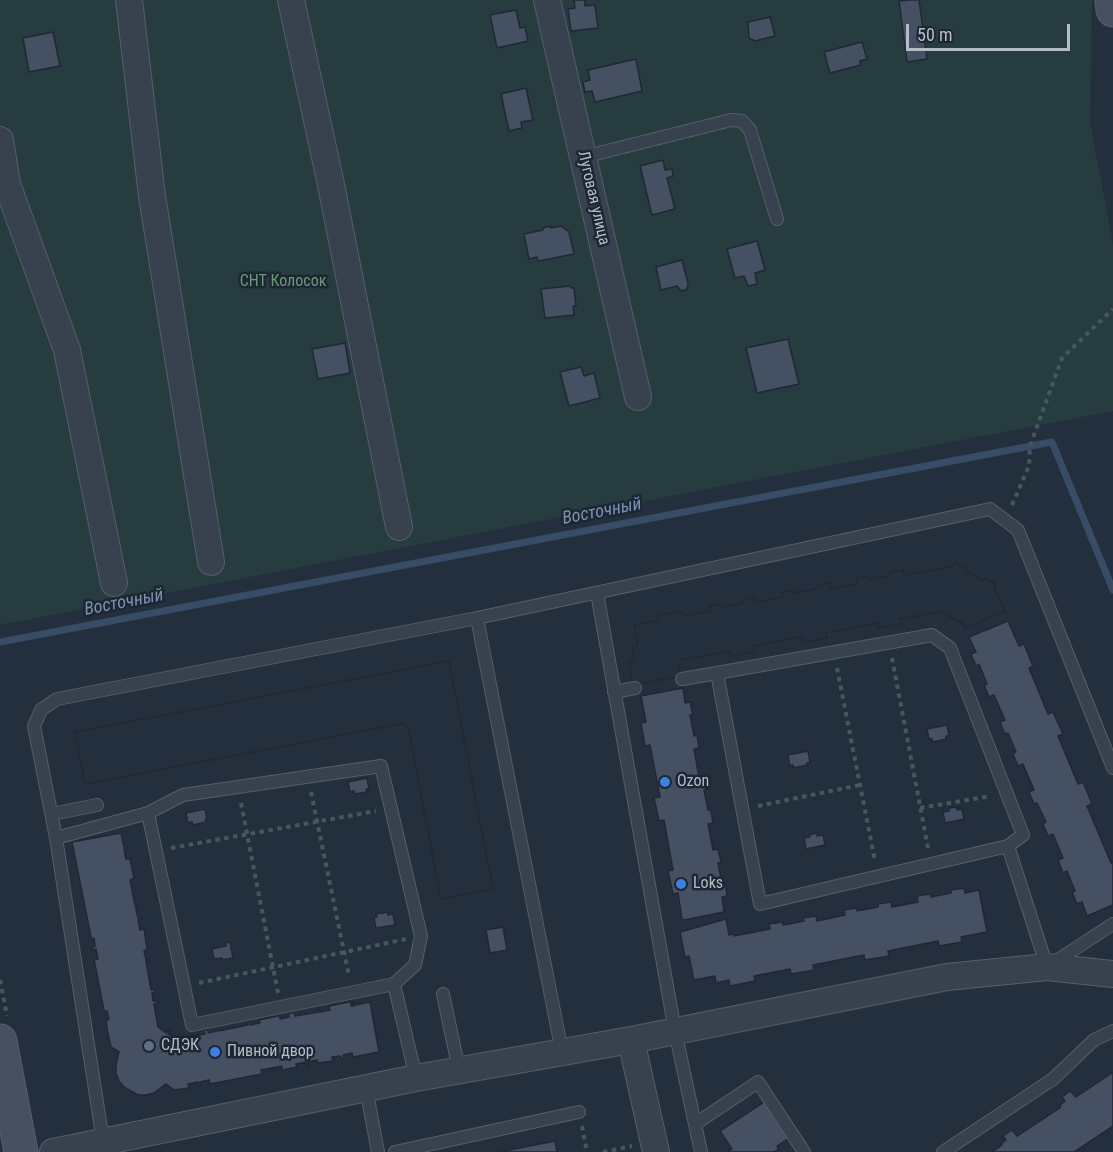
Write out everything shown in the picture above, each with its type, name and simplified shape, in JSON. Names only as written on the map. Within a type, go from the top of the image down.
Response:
[{"type":"street","points":[[129,0],[153,196],[212,562]]},
{"type":"street","points":[[291,0],[330,180],[399,527]]},
{"type":"street","name":"Луговая улица","points":[[547,0],[638,397]]},
{"type":"street","points":[[1112,0],[1113,10]]},
{"type":"street","points":[[0,140],[7,184],[67,350],[114,583]]},
{"type":"street","points":[[53,1152],[99,1145],[416,1078],[632,1040],[947,977],[1047,967],[1113,975]]},
{"type":"street","points":[[632,1040],[656,1152]]},
{"type":"street","points":[[0,1041],[21,1152]]},
{"type":"lane","points":[[583,157],[731,120],[742,121],[750,130],[777,219]]},
{"type":"lane","points":[[99,1145],[56,838],[34,726],[41,710],[57,699],[477,618],[990,509],[1018,530],[1113,768]]},
{"type":"lane","points":[[597,593],[675,1031],[701,1152]]},
{"type":"lane","points":[[477,618],[562,1052]]},
{"type":"lane","points":[[682,679],[932,635],[950,648],[1023,835],[1008,846],[760,904],[717,673]]},
{"type":"lane","points":[[614,692],[635,688]]},
{"type":"lane","points":[[56,838],[148,813],[183,795],[381,766],[421,936],[415,966],[394,984],[192,1025],[148,813]]},
{"type":"lane","points":[[52,814],[97,805]]},
{"type":"lane","points":[[1008,846],[1047,967],[1113,924]]},
{"type":"lane","points":[[394,984],[416,1078]]},
{"type":"lane","points":[[443,994],[459,1070]]},
{"type":"lane","points":[[943,1152],[1053,1079],[1094,1040],[1113,1031]]},
{"type":"lane","points":[[695,1124],[758,1082],[804,1152]]},
{"type":"lane","points":[[366,1088],[378,1152]]},
{"type":"lane","points":[[395,1152],[579,1112]]},
{"type":"path","points":[[1006,521],[1029,466],[1030,446],[1062,358],[1113,309]]},
{"type":"path","points":[[889,643],[931,864]]},
{"type":"path","points":[[834,652],[878,876]]},
{"type":"path","points":[[308,777],[352,992]]},
{"type":"path","points":[[742,810],[860,786]]},
{"type":"path","points":[[238,787],[280,1007]]},
{"type":"path","points":[[920,808],[1007,793]]},
{"type":"path","points":[[155,851],[391,809]]},
{"type":"path","points":[[184,987],[421,936]]},
{"type":"path","points":[[579,1112],[586,1152]]},
{"type":"green space","name":"СНТ Колосок","points":[[0,0],[1092,0],[1090,123],[1113,244],[1113,411],[0,625]]},
{"type":"building","points":[[574,0],[585,0],[585,6],[595,5],[598,28],[571,31],[568,9],[575,8]]},
{"type":"building","points":[[919,0],[927,59],[907,62],[899,1]]},
{"type":"building","points":[[516,10],[520,28],[525,27],[528,41],[497,48],[490,15]]},
{"type":"building","points":[[770,17],[775,36],[755,41],[749,38],[748,22]]},
{"type":"building","points":[[53,32],[60,66],[29,72],[23,38]]},
{"type":"building","points":[[862,42],[867,59],[860,61],[861,65],[830,73],[824,52]]},
{"type":"building","points":[[636,59],[642,91],[595,102],[592,91],[585,92],[583,82],[590,80],[588,70]]},
{"type":"building","points":[[526,88],[533,120],[521,122],[522,128],[509,131],[501,94]]},
{"type":"building","points":[[663,160],[665,170],[672,169],[673,176],[667,178],[675,209],[652,215],[640,166]]},
{"type":"building","points":[[551,226],[551,228],[561,226],[569,232],[574,254],[538,261],[537,257],[529,259],[524,234]]},
{"type":"building","points":[[757,241],[765,270],[755,273],[757,284],[748,286],[744,276],[735,278],[727,249]]},
{"type":"building","points":[[682,260],[688,283],[687,289],[681,291],[677,286],[661,290],[656,267]]},
{"type":"building","points":[[570,286],[574,288],[576,306],[573,306],[574,315],[545,318],[541,289]]},
{"type":"building","points":[[788,339],[799,384],[757,393],[746,348]]},
{"type":"building","points":[[345,343],[350,373],[318,379],[312,349]]},
{"type":"building","points":[[581,367],[584,376],[594,373],[600,398],[569,406],[560,372]]},
{"type":"building","points":[[955,562],[966,568],[965,571],[984,581],[985,578],[996,584],[994,589],[1005,611],[965,628],[962,621],[960,622],[943,611],[900,619],[901,624],[878,628],[877,623],[826,633],[827,638],[803,642],[802,637],[753,646],[754,652],[730,656],[729,651],[680,660],[678,665],[680,676],[633,685],[629,661],[634,660],[632,647],[638,646],[634,625],[659,621],[658,615],[682,611],[683,616],[710,611],[709,606],[722,604],[722,607],[743,603],[742,600],[755,597],[756,602],[783,597],[782,592],[795,590],[795,593],[816,589],[816,586],[829,583],[830,589],[857,584],[856,578],[869,576],[870,579],[903,570],[904,575],[952,567]]},
{"type":"building","points":[[955,562],[966,568],[965,571],[984,581],[985,578],[996,584],[994,589],[1005,611],[965,628],[962,621],[960,622],[943,611],[900,619],[901,624],[878,628],[877,623],[826,633],[827,638],[803,642],[802,637],[753,646],[754,652],[730,656],[729,651],[680,660],[678,665],[680,676],[633,685],[629,661],[634,660],[632,647],[638,646],[634,625],[659,621],[658,615],[682,611],[683,616],[710,611],[709,606],[722,604],[722,607],[743,603],[742,600],[755,597],[756,602],[783,597],[782,592],[795,590],[795,593],[816,589],[816,586],[829,583],[830,589],[857,584],[856,578],[869,576],[870,579],[903,570],[904,575],[952,567]]},
{"type":"building","points":[[1008,621],[1019,646],[1024,644],[1033,666],[1029,668],[1048,714],[1053,712],[1063,734],[1058,736],[1078,784],[1083,782],[1092,804],[1087,806],[1111,863],[1113,862],[1113,905],[1087,916],[1082,902],[1077,904],[1072,892],[1075,891],[1067,871],[1063,873],[1058,860],[1063,858],[1053,834],[1048,836],[1043,824],[1046,822],[1029,792],[1034,790],[1023,764],[1018,766],[1013,754],[1016,752],[1008,733],[1005,734],[1000,722],[1005,720],[994,695],[989,697],[984,685],[987,684],[979,664],[976,666],[971,654],[976,652],[969,637]]},
{"type":"building","points":[[449,661],[493,889],[441,899],[408,727],[406,728],[405,723],[85,784],[75,732]]},
{"type":"building","points":[[449,661],[493,889],[441,899],[408,727],[406,728],[405,723],[85,784],[75,732]]},
{"type":"building","points":[[683,688],[685,703],[690,702],[693,715],[690,715],[699,748],[694,749],[699,777],[704,776],[707,789],[704,790],[713,823],[708,824],[713,850],[718,849],[722,884],[725,883],[727,896],[722,897],[724,912],[684,920],[678,893],[673,894],[668,871],[673,870],[664,820],[659,821],[654,798],[660,797],[650,745],[645,746],[641,723],[646,722],[641,696]]},
{"type":"building","points":[[947,725],[949,736],[946,736],[946,739],[933,742],[929,739],[927,729]]},
{"type":"building","points":[[808,751],[810,762],[807,765],[794,768],[793,765],[790,766],[788,755]]},
{"type":"building","points":[[367,778],[369,789],[366,789],[367,792],[355,794],[354,791],[350,792],[348,782]]},
{"type":"building","points":[[956,807],[957,810],[962,809],[964,819],[945,823],[943,812]]},
{"type":"building","points":[[205,809],[206,822],[193,825],[192,822],[188,823],[186,813]]},
{"type":"building","points":[[121,833],[124,847],[128,847],[124,849],[126,859],[130,859],[134,878],[130,880],[132,889],[136,888],[132,891],[138,918],[142,919],[138,920],[140,930],[144,929],[147,949],[144,951],[146,960],[149,959],[146,961],[151,990],[155,990],[152,993],[153,1001],[158,1003],[154,1004],[158,1027],[166,1033],[170,1030],[168,1034],[176,1039],[205,1034],[204,1030],[208,1030],[208,1033],[217,1031],[216,1027],[219,1031],[248,1025],[249,1021],[250,1025],[260,1023],[259,1020],[278,1016],[280,1019],[289,1017],[290,1013],[294,1013],[295,1016],[318,1012],[318,1008],[320,1012],[330,1010],[329,1006],[349,1002],[351,1006],[354,1006],[354,1001],[355,1005],[370,1002],[379,1052],[353,1057],[352,1053],[343,1055],[344,1059],[340,1056],[332,1057],[333,1061],[318,1063],[317,1060],[308,1062],[307,1066],[306,1062],[296,1064],[297,1067],[282,1070],[282,1066],[272,1068],[273,1072],[271,1068],[261,1070],[262,1074],[210,1084],[209,1080],[200,1082],[201,1086],[198,1082],[188,1084],[189,1088],[174,1090],[166,1084],[147,1095],[138,1095],[124,1087],[116,1073],[119,1052],[111,1047],[108,1034],[106,1021],[109,1019],[107,1011],[104,1011],[94,959],[98,959],[96,949],[92,950],[95,946],[94,938],[89,937],[91,937],[72,842]]},
{"type":"building","points":[[817,833],[817,836],[823,835],[825,845],[806,849],[804,838]]},
{"type":"building","points":[[964,888],[965,893],[979,890],[987,932],[961,937],[962,942],[939,946],[938,941],[888,951],[889,956],[865,960],[864,955],[813,965],[814,970],[791,974],[790,969],[754,976],[755,981],[730,986],[729,980],[716,983],[715,976],[694,980],[689,956],[685,957],[680,932],[726,919],[729,935],[734,936],[770,929],[769,924],[782,922],[783,925],[816,916],[817,921],[845,915],[844,910],[857,908],[857,911],[891,902],[892,907],[918,902],[917,896],[930,894],[931,897]]},
{"type":"building","points":[[388,912],[388,915],[393,914],[395,925],[376,928],[374,918],[377,917],[376,914]]},
{"type":"building","points":[[503,927],[507,950],[490,953],[486,930]]},
{"type":"building","points":[[230,942],[233,958],[214,959],[212,949],[226,946],[226,943]]},
{"type":"building","points":[[1113,1072],[1113,1126],[1074,1152],[992,1152],[1002,1145],[1006,1140],[1003,1136],[1012,1130],[1017,1136],[1061,1107],[1060,1105],[1065,1101],[1062,1097],[1070,1091],[1076,1097]]},
{"type":"building","points":[[773,1096],[798,1132],[777,1146],[779,1149],[774,1152],[727,1152],[732,1149],[720,1131]]},
{"type":"building","points":[[555,1141],[557,1152],[499,1152]]},
{"type":"waterway","name":"Восточный","points":[[0,642],[1052,442],[1113,590]]},
{"type":"place","name":"Ozon","points":[[665,782]]},
{"type":"place","name":"Loks","points":[[681,884]]},
{"type":"place","name":"СДЭК","points":[[149,1046]]},
{"type":"place","name":"Пивной двор","points":[[215,1052]]}]
